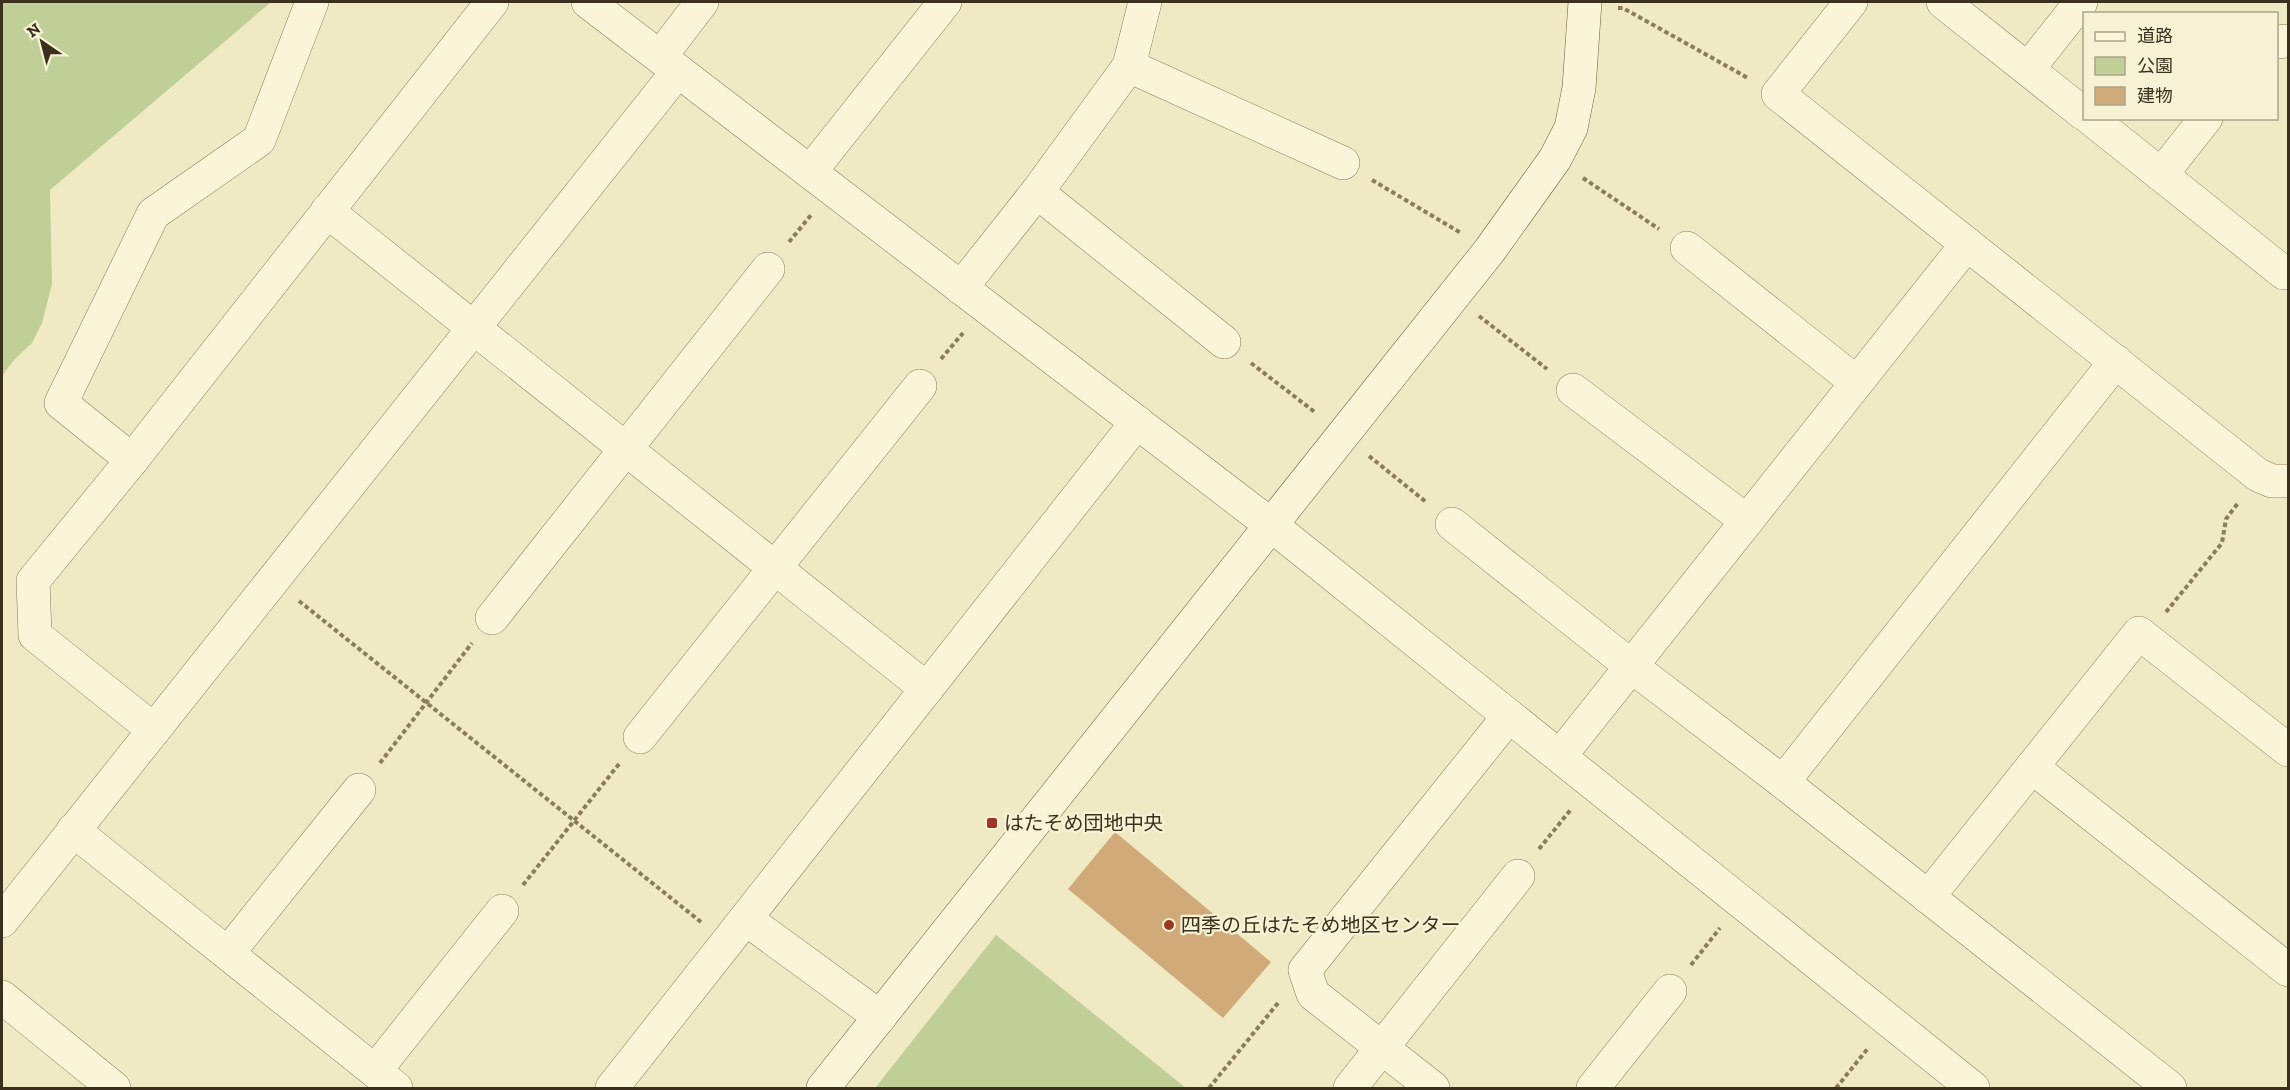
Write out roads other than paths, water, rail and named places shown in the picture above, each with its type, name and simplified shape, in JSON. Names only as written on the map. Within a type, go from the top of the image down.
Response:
[{"type":"street","points":[[132,460],[61,403],[153,214],[259,140],[312,2]]},
{"type":"street","points":[[154,730],[35,635],[33,581],[132,460],[492,2]]},
{"type":"street","points":[[588,2],[1271,525],[1973,1089]]},
{"type":"street","points":[[2,921],[474,328],[669,64],[702,2]]},
{"type":"street","points":[[821,180],[945,2]]},
{"type":"street","points":[[973,297],[1037,192],[1129,66],[1145,2]]},
{"type":"street","points":[[1851,2],[1778,94],[2116,361],[2273,478]]},
{"type":"street","points":[[1943,2],[2083,112]]},
{"type":"street","points":[[2028,69],[2080,2]]},
{"type":"street","points":[[824,1089],[1490,250],[1555,159],[1571,128],[1575,108],[1579,87],[1585,4]]},
{"type":"street","points":[[1129,66],[1343,163]]},
{"type":"street","points":[[2092,120],[2284,273],[2289,273]]},
{"type":"street","points":[[2161,175],[2204,120]]},
{"type":"street","points":[[1037,192],[1224,342]]},
{"type":"street","points":[[327,211],[927,689]]},
{"type":"street","points":[[1560,756],[1967,244]]},
{"type":"street","points":[[1687,248],[1856,382]]},
{"type":"street","points":[[492,618],[768,269]]},
{"type":"street","points":[[1783,782],[2116,361]]},
{"type":"street","points":[[640,737],[920,386]]},
{"type":"street","points":[[1574,390],[1747,521]]},
{"type":"street","points":[[612,1089],[1137,422]]},
{"type":"street","points":[[1452,524],[1631,666],[1783,782],[2170,1089]]},
{"type":"street","points":[[1928,897],[2139,633],[2289,750]]},
{"type":"street","points":[[1433,1089],[1313,994],[1305,970],[1509,716]]},
{"type":"street","points":[[2032,767],[2289,970]]},
{"type":"street","points":[[228,953],[359,790]]},
{"type":"street","points":[[73,830],[385,1080],[502,911]]},
{"type":"street","points":[[1350,1089],[1518,876]]},
{"type":"street","points":[[736,930],[880,1017]]},
{"type":"street","points":[[1593,1089],[1670,991]]},
{"type":"street","points":[[2,997],[114,1089]]},
{"type":"place","name":"はたそめ団地中央","points":[[992,823]]},
{"type":"place","name":"四季の丘はたそめ地区センター","points":[[1169,925]]}]
